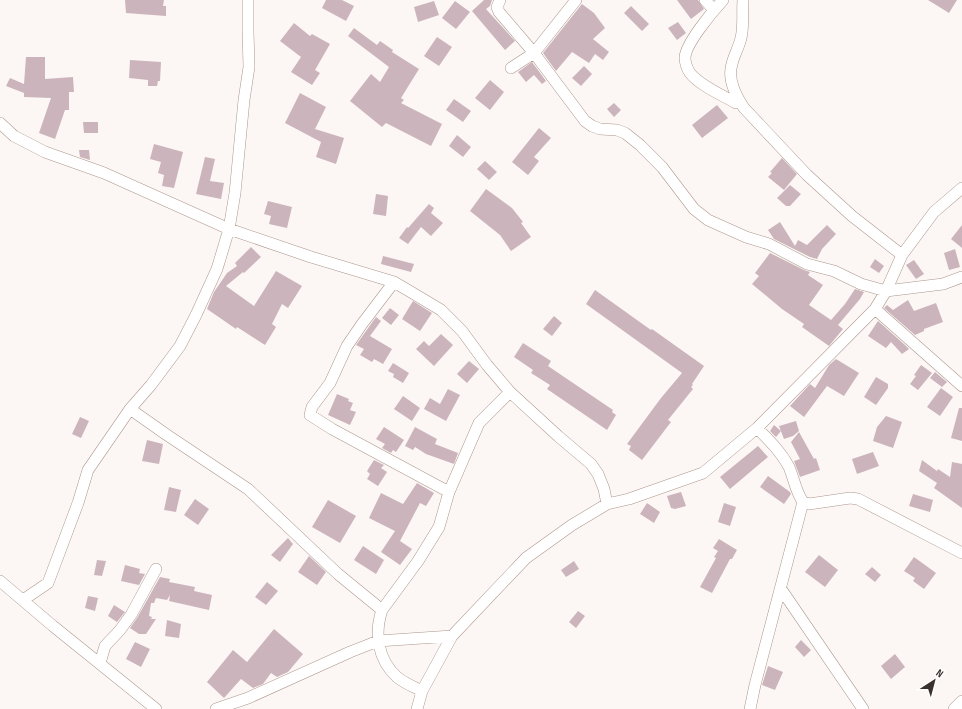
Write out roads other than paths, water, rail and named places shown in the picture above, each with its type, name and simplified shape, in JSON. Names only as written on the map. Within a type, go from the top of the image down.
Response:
[{"type":"street","points":[[23,600],[48,583],[78,503],[88,470],[130,409],[151,385],[180,346],[218,269],[229,229],[235,193],[244,100],[249,66],[248,0]]},
{"type":"street","points":[[500,0],[496,7],[499,12],[534,53],[585,121],[600,129],[617,130],[625,133],[640,145],[662,167],[694,209],[708,220],[746,237],[769,244],[807,264],[834,271],[861,284],[886,291],[943,284],[962,277]]},
{"type":"street","points":[[511,68],[534,53],[576,0]]},
{"type":"street","points":[[705,0],[714,10]]},
{"type":"street","points":[[723,0],[714,10],[687,49],[684,57],[690,73],[702,83],[736,103]]},
{"type":"street","points":[[743,0],[742,36],[730,74],[738,99],[744,108],[807,175],[852,216],[902,255]]},
{"type":"street","points":[[0,123],[14,136],[45,152],[104,173],[229,229],[311,257],[394,282],[440,310],[462,331],[487,365],[510,392],[591,464],[600,479],[607,504]]},
{"type":"street","points":[[416,709],[422,691],[452,636],[526,558],[572,525],[607,504],[629,499],[703,473],[757,428],[875,309],[886,291],[902,255],[934,212],[962,188]]},
{"type":"street","points":[[394,282],[348,346],[330,383],[312,407],[310,415],[332,429],[449,492]]},
{"type":"street","points":[[875,309],[962,386]]},
{"type":"street","points":[[422,691],[404,682],[390,669],[382,657],[378,641],[378,626],[382,610],[418,561],[439,527],[449,492],[479,423],[510,392]]},
{"type":"street","points":[[130,409],[248,488],[338,574],[382,610]]},
{"type":"street","points":[[757,428],[782,456],[789,468],[803,502],[809,504],[850,498],[858,499],[962,553]]},
{"type":"street","points":[[750,709],[803,502]]},
{"type":"street","points":[[100,663],[105,646],[120,630],[131,615],[156,569]]},
{"type":"street","points":[[0,581],[156,709]]},
{"type":"street","points":[[781,589],[863,709]]},
{"type":"street","points":[[216,709],[248,698],[378,641],[452,636]]},
{"type":"street","points":[[954,709],[962,701]]}]
